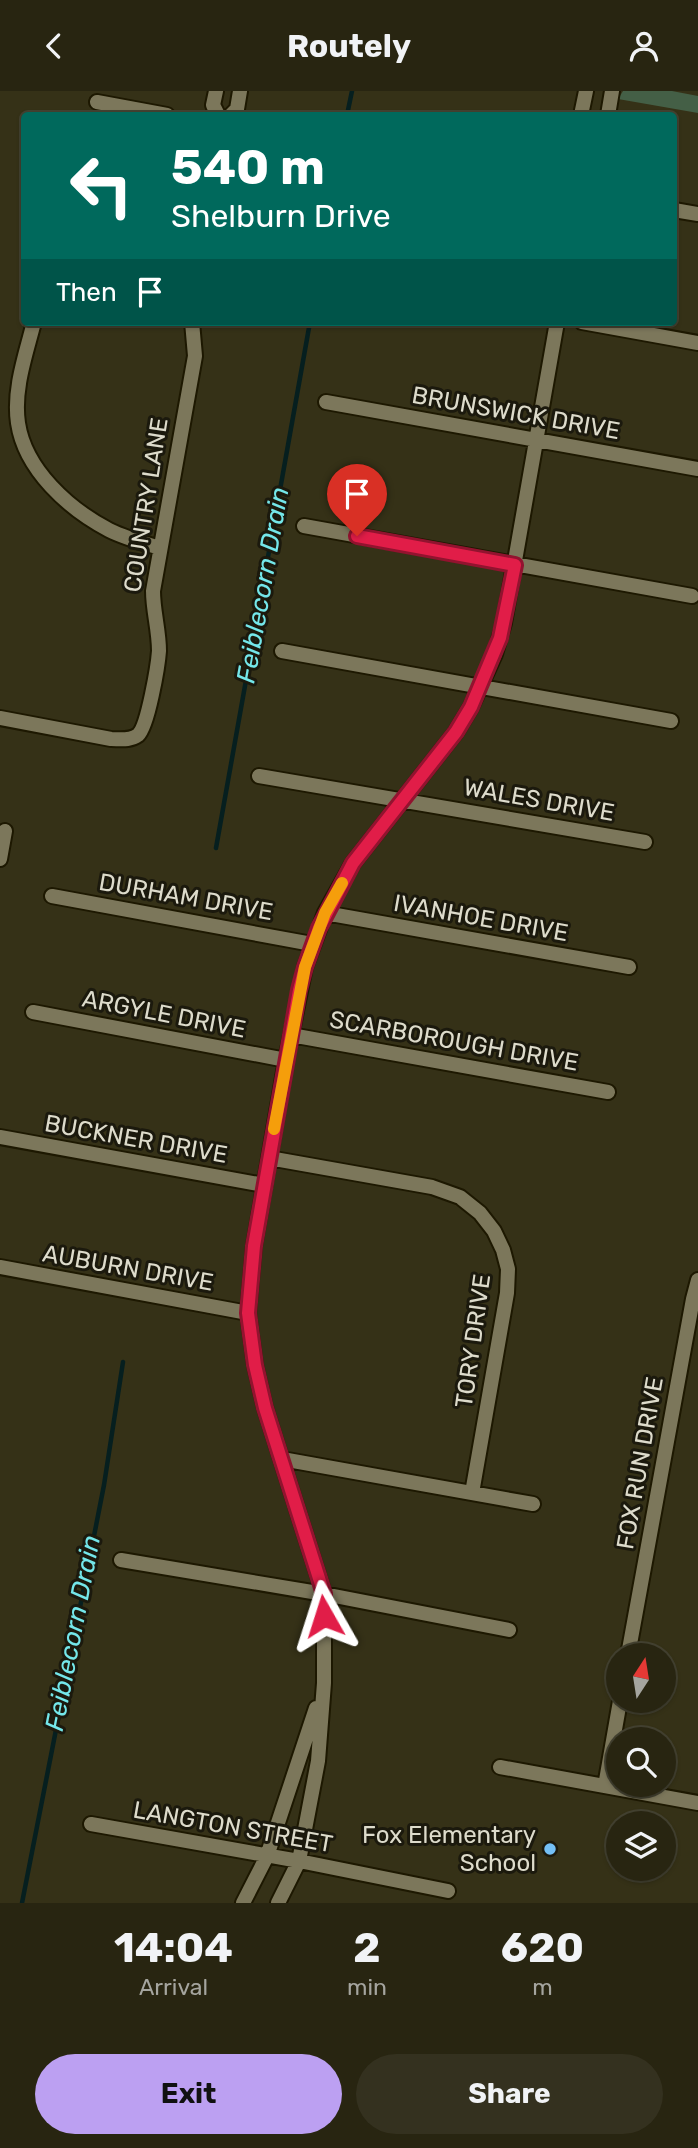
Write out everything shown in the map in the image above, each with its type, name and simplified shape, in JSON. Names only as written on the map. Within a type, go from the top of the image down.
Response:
[{"type":"street","points":[[216,91],[213,104],[217,112]]},
{"type":"street","points":[[234,112],[240,91]]},
{"type":"street","points":[[582,112],[586,91]]},
{"type":"street","points":[[608,112],[612,91]]},
{"type":"street","points":[[97,102],[151,112]]},
{"type":"street","points":[[677,210],[698,214]]},
{"type":"street","points":[[33,326],[17,403],[22,440],[30,457],[54,488],[93,520],[111,531],[160,548]]},
{"type":"street","name":"COUNTRY LANE","points":[[0,718],[127,740],[137,735],[145,725],[159,654],[153,601],[195,356],[192,326]]},
{"type":"street","points":[[278,1903],[299,1861],[318,1761],[324,1683],[324,1594],[265,1408],[255,1365],[248,1313],[254,1246],[286,1060],[299,990],[325,913],[353,863],[456,732],[471,707],[495,654],[515,565],[556,326]]},
{"type":"street","points":[[605,326],[698,342]]},
{"type":"street","name":"BRUNSWICK DRIVE","points":[[326,402],[698,469]]},
{"type":"street","points":[[304,526],[692,596]]},
{"type":"street","points":[[282,651],[671,721]]},
{"type":"street","name":"WALES DRIVE","points":[[260,776],[645,842]]},
{"type":"street","points":[[0,859],[5,831]]},
{"type":"street","name":"DURHAM DRIVE","points":[[52,895],[313,944]]},
{"type":"street","name":"IVANHOE DRIVE","points":[[325,913],[629,967]]},
{"type":"street","name":"ARGYLE DRIVE","points":[[33,1012],[286,1060]]},
{"type":"street","name":"SCARBOROUGH DRIVE","points":[[291,1035],[608,1092]]},
{"type":"street","name":"BUCKNER DRIVE","points":[[0,1137],[264,1185]]},
{"type":"street","name":"TORY DRIVE","points":[[269,1158],[432,1187],[460,1197],[480,1213],[494,1231],[508,1269],[507,1293],[472,1493]]},
{"type":"street","name":"AUBURN DRIVE","points":[[0,1268],[248,1313]]},
{"type":"street","name":"FOX RUN DRIVE","points":[[630,1643],[698,1280]]},
{"type":"street","points":[[282,1459],[533,1504]]},
{"type":"street","points":[[121,1560],[324,1594],[509,1630]]},
{"type":"street","points":[[243,1903],[267,1856],[324,1683]]},
{"type":"street","points":[[605,1786],[618,1713]]},
{"type":"street","points":[[500,1767],[698,1803]]},
{"type":"street","name":"LANGTON STREET","points":[[91,1824],[448,1891]]},
{"type":"green space","points":[[623,91],[672,91],[698,96],[698,113],[618,99]]},
{"type":"waterway","name":"Feiblecorn Drain","points":[[348,112],[352,91]]},
{"type":"waterway","name":"Feiblecorn Drain","points":[[216,848],[309,326]]},
{"type":"waterway","name":"Feiblecorn Drain","points":[[22,1903],[104,1485],[123,1362]]},
{"type":"slow traffic","points":[[274,1129],[305,967],[325,913],[342,883]]},
{"type":"place","name":"Fox Elementary School","points":[[550,1849]]},
{"type":"route","points":[[324,1616],[324,1594],[265,1408],[255,1365],[248,1313],[254,1246],[286,1060],[305,967],[325,913],[353,863],[456,732],[471,707],[500,638],[515,565],[357,536]]}]
